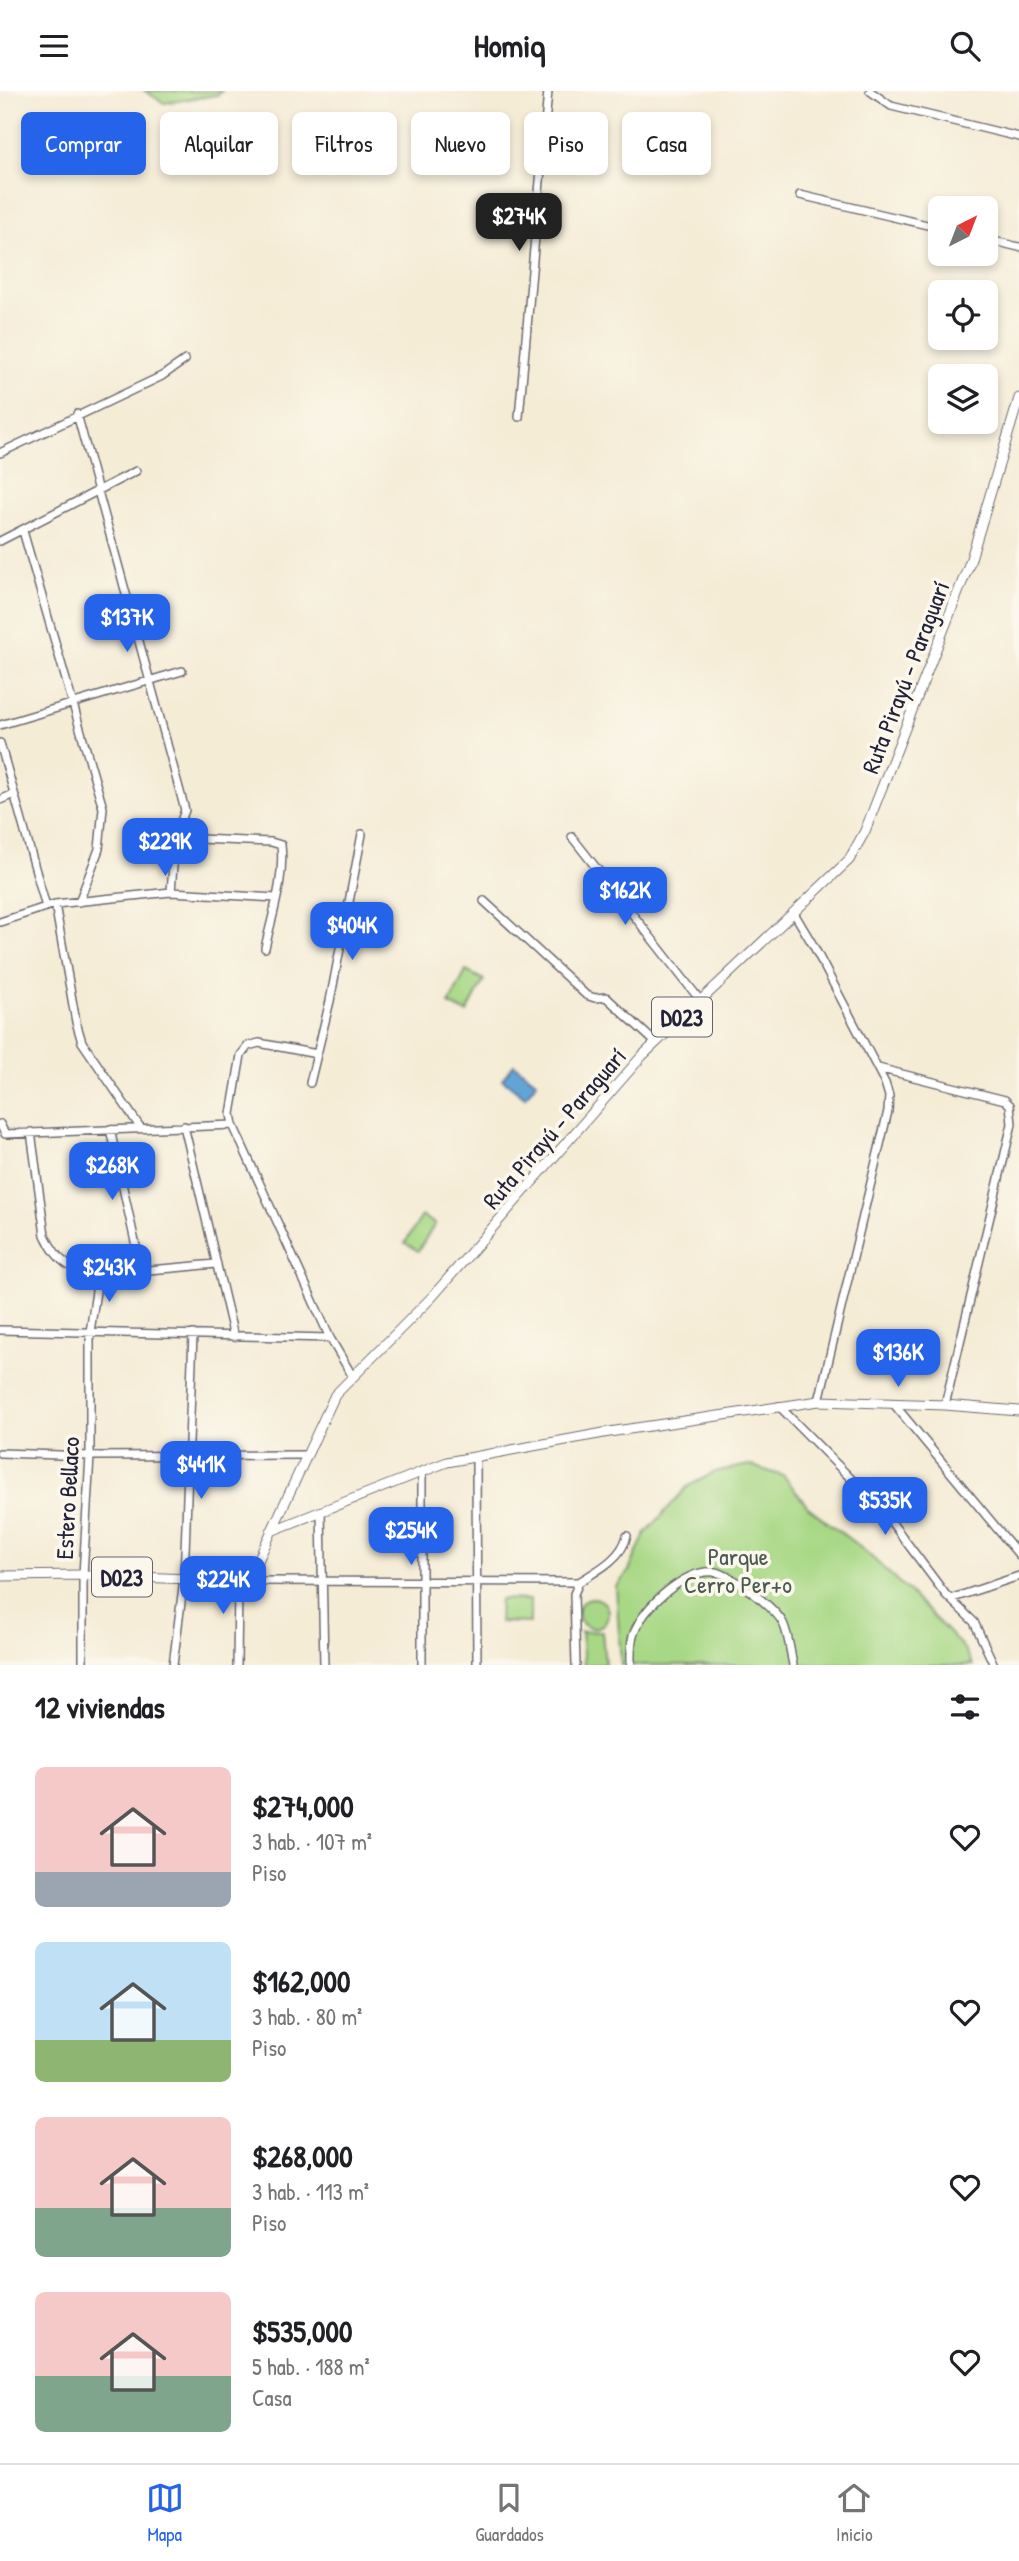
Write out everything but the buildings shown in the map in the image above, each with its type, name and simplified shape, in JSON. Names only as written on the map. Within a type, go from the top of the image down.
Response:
[{"type":"main road","name":"Ruta Pirayú - Paraguarí","points":[[244,1581],[255,1567],[335,1395],[432,1297],[595,1108],[656,1043],[849,860],[865,831],[962,586],[1019,398]]},
{"type":"main road","points":[[271,1531],[447,1462],[555,1440],[819,1401],[945,1405],[1019,1411]]},
{"type":"main road","name":"D023","points":[[0,1576],[244,1581]]},
{"type":"street","points":[[519,417],[548,91]]},
{"type":"street","points":[[870,91],[891,106],[1019,137]]},
{"type":"street","points":[[800,195],[928,225]]},
{"type":"street","points":[[998,242],[1019,247]]},
{"type":"street","points":[[0,453],[77,414],[162,376],[185,360]]},
{"type":"street","points":[[77,414],[186,810],[175,838],[171,892]]},
{"type":"street","points":[[0,541],[136,471]]},
{"type":"street","points":[[23,531],[103,808],[99,849],[79,902]]},
{"type":"street","points":[[0,725],[182,671]]},
{"type":"street","points":[[0,743],[46,907]]},
{"type":"street","points":[[0,800],[14,794]]},
{"type":"street","points":[[310,1083],[330,1001],[362,834]]},
{"type":"street","points":[[572,837],[700,1000]]},
{"type":"street","points":[[175,838],[271,842],[281,845],[276,898],[265,948]]},
{"type":"street","points":[[0,922],[55,904],[171,892],[276,898]]},
{"type":"street","points":[[484,901],[586,995],[606,997],[656,1043]]},
{"type":"street","points":[[55,904],[82,1042],[140,1128]]},
{"type":"street","points":[[794,913],[878,1068],[889,1097],[888,1111],[819,1401]]},
{"type":"street","points":[[317,1054],[259,1043],[248,1046],[241,1055],[231,1114],[233,1125],[330,1338],[354,1377]]},
{"type":"street","points":[[878,1068],[1005,1100],[1010,1105],[1012,1123],[945,1405]]},
{"type":"street","points":[[0,1124],[5,1133],[233,1125]]},
{"type":"street","points":[[184,1126],[234,1337]]},
{"type":"street","points":[[110,1129],[141,1269]]},
{"type":"street","points":[[31,1132],[45,1235],[52,1250],[67,1265],[84,1271],[99,1271],[217,1264]]},
{"type":"street","name":"Estero Bellaco","points":[[83,1665],[83,1576],[90,1456],[90,1332],[99,1271]]},
{"type":"street","points":[[0,1330],[330,1338]]},
{"type":"street","points":[[173,1665],[184,1579],[193,1334]]},
{"type":"street","points":[[892,1403],[1019,1555]]},
{"type":"street","points":[[779,1406],[876,1504],[950,1599],[974,1622],[994,1665]]},
{"type":"street","points":[[0,1453],[90,1456],[305,1455]]},
{"type":"street","points":[[476,1457],[477,1665]]},
{"type":"street","points":[[422,1471],[422,1665]]},
{"type":"street","points":[[321,1511],[324,1665]]},
{"type":"street","points":[[576,1665],[574,1594],[579,1583],[611,1561],[624,1548],[627,1537]]},
{"type":"street","points":[[631,1665],[633,1635],[649,1608],[667,1591],[692,1575],[702,1572],[728,1576],[773,1610],[786,1632],[793,1665]]},
{"type":"street","points":[[950,1599],[1019,1576]]},
{"type":"street","points":[[237,1665],[237,1587],[244,1581],[579,1583]]},
{"type":"green space","points":[[145,91],[222,91],[218,95],[164,103]]},
{"type":"green space","points":[[466,971],[484,980],[467,1013],[449,1004]]},
{"type":"green space","points":[[422,1216],[435,1224],[418,1251],[405,1243]]},
{"type":"green space","name":"Parque Cerro Per+o","points":[[749,1465],[784,1476],[808,1507],[866,1552],[906,1589],[962,1646],[973,1665],[621,1665],[616,1587],[629,1571],[645,1534],[687,1487],[715,1472]]},
{"type":"green space","points":[[593,1598],[599,1599],[607,1607],[607,1619],[599,1627],[593,1628],[587,1627],[579,1619],[578,1613],[579,1607],[587,1599]]},
{"type":"green space","points":[[500,1599],[530,1600],[530,1623],[499,1622]]},
{"type":"green space","points":[[602,1631],[605,1665],[584,1665],[581,1632]]},
{"type":"water","points":[[514,1064],[537,1082],[525,1097],[502,1079]]}]
